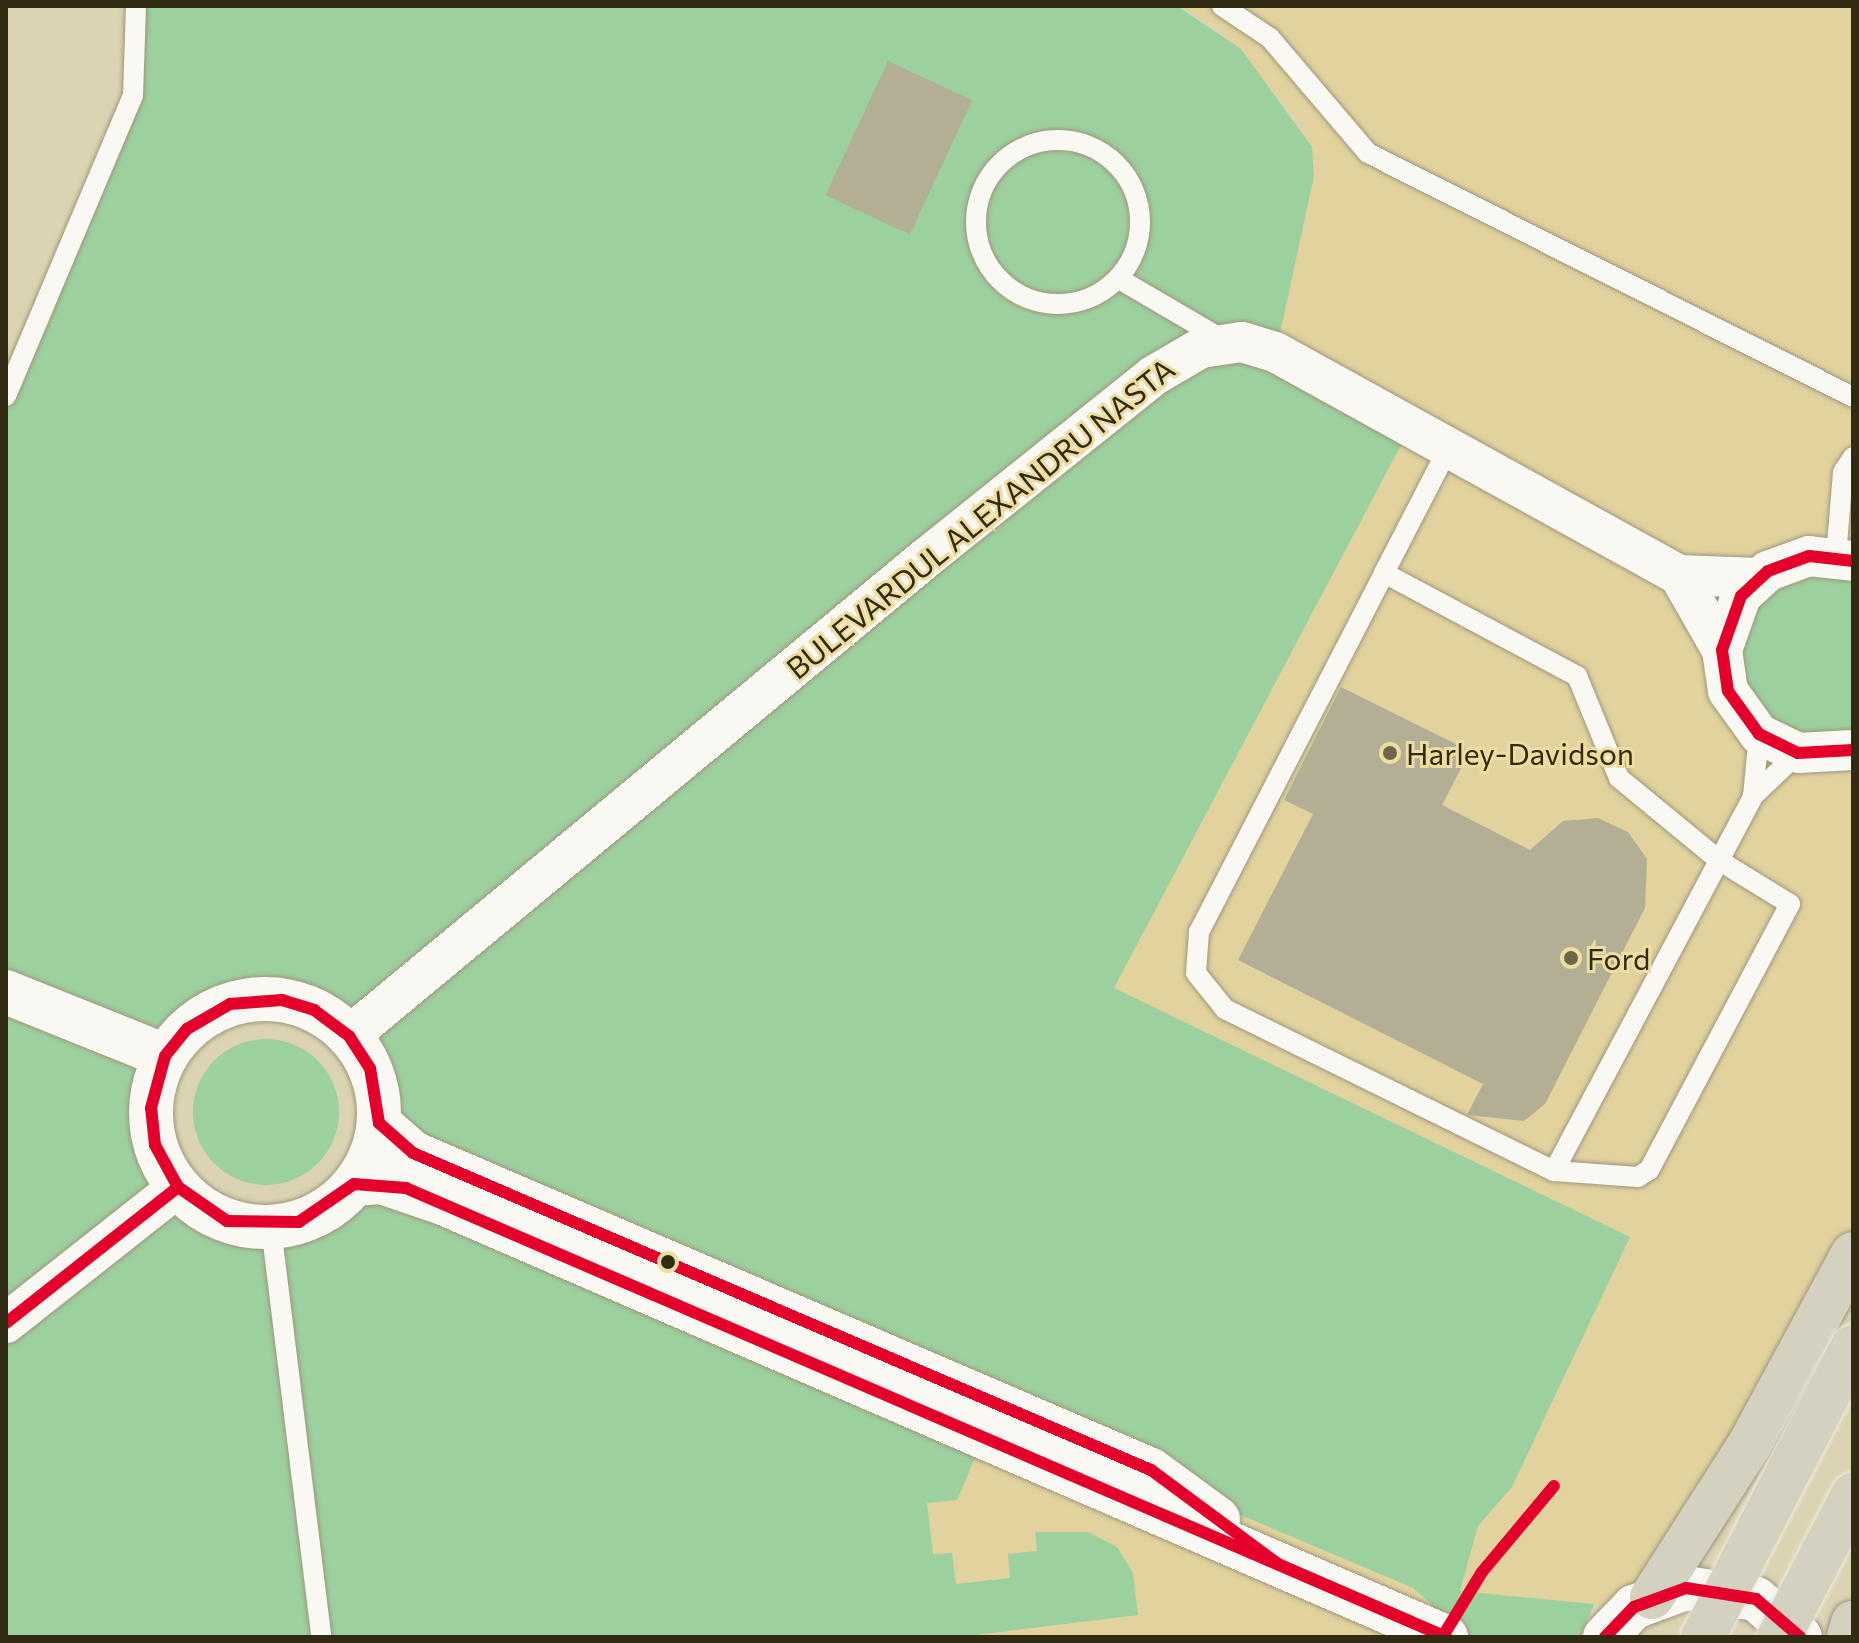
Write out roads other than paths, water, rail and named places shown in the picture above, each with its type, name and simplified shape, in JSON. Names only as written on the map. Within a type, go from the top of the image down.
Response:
[{"type":"highway","points":[[1652,1597],[1751,1442],[1853,1254]]},
{"type":"highway","points":[[1703,1637],[1853,1347]]},
{"type":"highway","points":[[1779,1637],[1853,1495]]},
{"type":"highway","points":[[1849,1637],[1853,1623]]},
{"type":"street","points":[[1225,341],[1275,352],[1679,575],[1759,578]]},
{"type":"street","name":"BULEVARDUL ALEXANDRU NASTA","points":[[349,1036],[1153,376],[1179,357],[1225,341]]},
{"type":"street","points":[[1844,559],[1786,562],[1759,578],[1729,617],[1722,650],[1728,691],[1759,734],[1798,753],[1853,750]]},
{"type":"street","points":[[1679,575],[1722,650]]},
{"type":"street","points":[[6,992],[165,1056]]},
{"type":"street","points":[[250,1000],[314,1010],[349,1036],[370,1068],[379,1123],[354,1184],[325,1211],[271,1227],[227,1221],[178,1187],[155,1145],[151,1108],[165,1056],[211,1012],[250,1000]]},
{"type":"street","points":[[379,1123],[413,1153],[1151,1470],[1278,1564]]},
{"type":"street","points":[[354,1184],[381,1182],[443,1203],[1446,1637]]},
{"type":"street","points":[[6,1323],[178,1187]]},
{"type":"street","points":[[1605,1637],[1652,1597],[1722,1588],[1756,1599],[1800,1637]]},
{"type":"lane","points":[[6,396],[133,96],[136,6]]},
{"type":"lane","points":[[1222,6],[1270,38],[1368,153],[1812,381],[1853,397]]},
{"type":"lane","points":[[1067,140],[1114,161],[1139,206],[1141,232],[1119,279],[1069,305],[1027,298],[993,273],[975,219],[996,167],[1028,146],[1067,140]]},
{"type":"lane","points":[[1119,279],[1225,341]]},
{"type":"lane","points":[[1384,573],[1577,676],[1619,778],[1720,861],[1790,904],[1649,1170],[1624,1181],[1554,1171],[1225,1009],[1196,973],[1199,932],[1384,573],[1448,449]]},
{"type":"lane","points":[[1844,559],[1843,472],[1853,457]]},
{"type":"lane","points":[[1753,796],[1759,734]]},
{"type":"lane","points":[[1554,1171],[1753,796],[1798,753]]},
{"type":"lane","points":[[271,1227],[321,1637]]},
{"type":"place","name":"Harley-Davidson","points":[[1390,753]]},
{"type":"place","name":"Ford","points":[[1571,958]]}]
